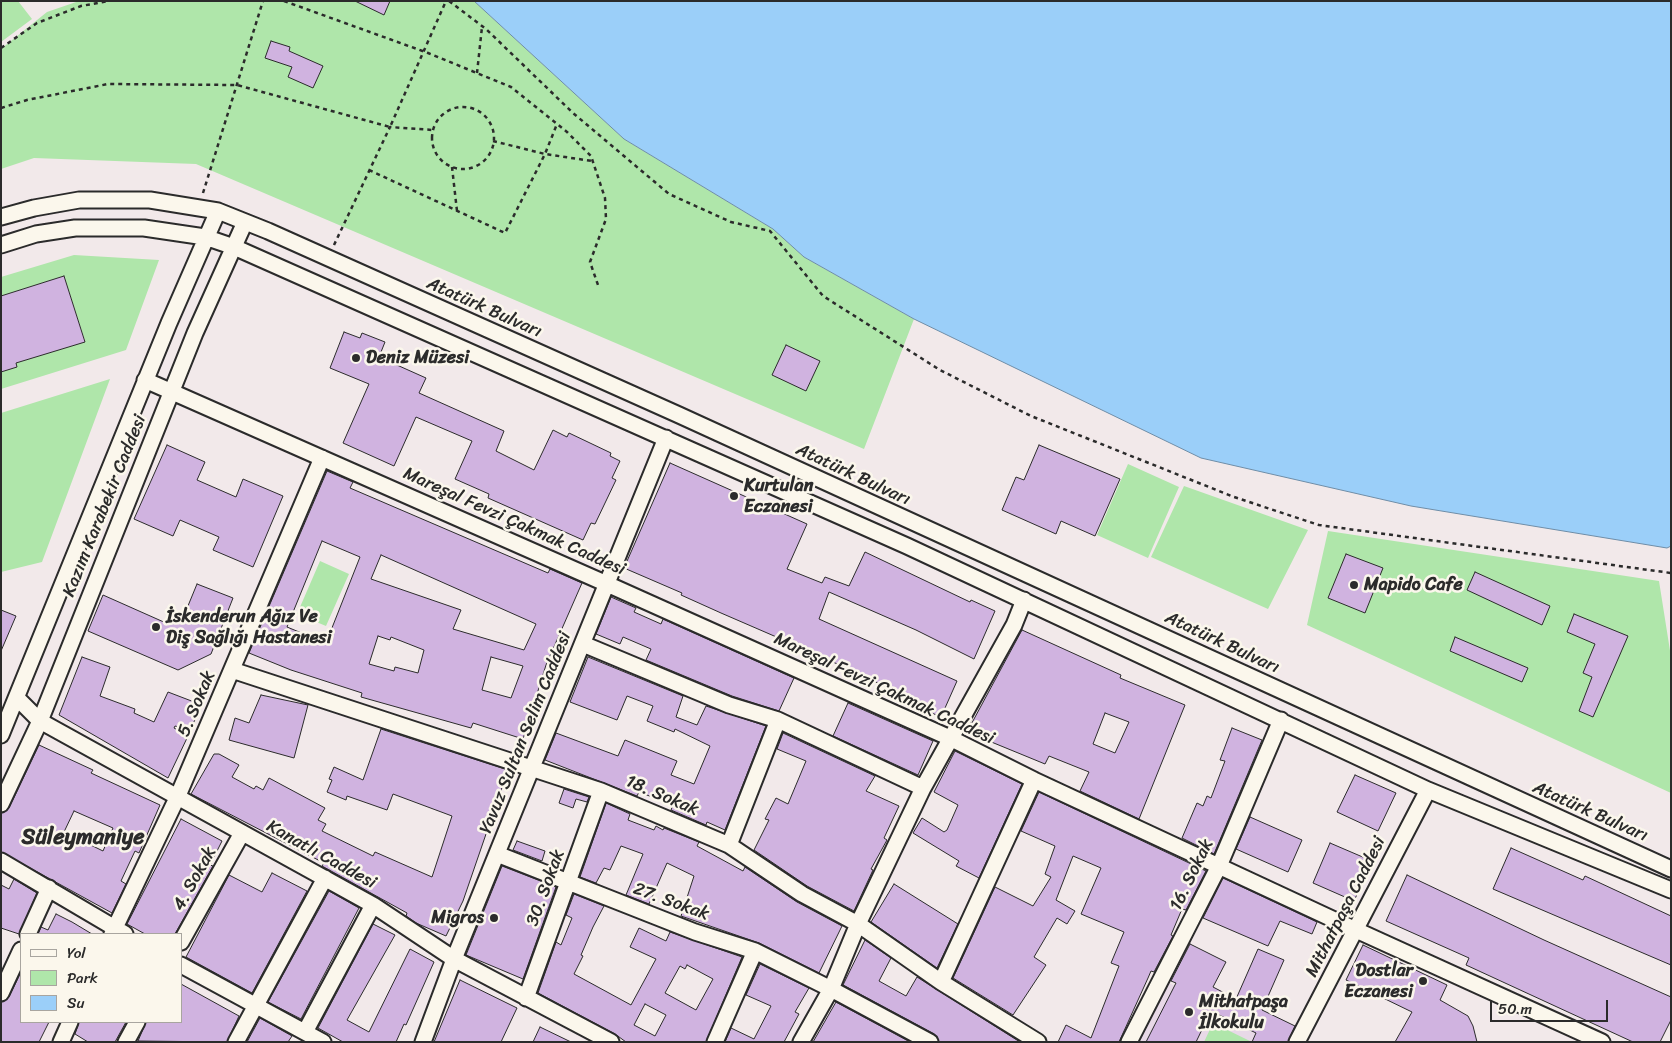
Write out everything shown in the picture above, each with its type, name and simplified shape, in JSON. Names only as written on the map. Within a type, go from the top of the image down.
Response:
[{"type":"street","name":"Atatürk Bulvarı","points":[[1,217],[34,208],[79,200],[150,200],[218,211],[328,258],[1671,869]]},
{"type":"street","name":"Kazım Karabekir Caddesi","points":[[1,735],[145,380],[205,237],[218,211]]},
{"type":"street","name":"Kazım Karabekir Caddesi","points":[[1,804],[40,721],[194,333],[245,222]]},
{"type":"street","points":[[1,245],[36,234],[75,228],[144,228],[205,237],[234,247],[666,438],[1024,600],[1428,790],[1671,890]]},
{"type":"street","name":"Mareşal Fevzi Çakmak Caddesi","points":[[145,380],[950,738],[1034,780],[1602,1042]]},
{"type":"street","name":"Yavuz Sultan Selim Caddesi","points":[[423,1042],[454,959],[666,438]]},
{"type":"street","name":"5. Sokak","points":[[118,932],[322,458]]},
{"type":"street","points":[[800,1042],[831,988],[858,924],[923,788],[1014,625],[1024,600]]},
{"type":"street","points":[[583,644],[729,705],[778,720],[923,788]]},
{"type":"street","name":"18. Sokak","points":[[232,670],[601,791],[729,845],[802,894],[858,924],[942,982],[1038,1042]]},
{"type":"street","name":"Kanatlı Caddesi","points":[[17,698],[40,721],[176,798],[373,905],[454,959],[611,1042]]},
{"type":"street","points":[[729,845],[778,720]]},
{"type":"street","name":"16. Sokak","points":[[1128,1042],[1219,866],[1281,720]]},
{"type":"street","points":[[942,982],[1034,780]]},
{"type":"street","name":"Mithatpaşa Caddesi","points":[[1297,1042],[1428,790]]},
{"type":"street","name":"30. Sokak","points":[[526,998],[601,791]]},
{"type":"street","name":"4. Sokak","points":[[182,940],[242,833]]},
{"type":"street","name":"27. Sokak","points":[[497,854],[695,932],[755,951],[831,988],[930,1042]]},
{"type":"street","points":[[1,861],[50,888],[118,932]]},
{"type":"street","points":[[236,1042],[325,878]]},
{"type":"street","points":[[28,933],[50,888]]},
{"type":"street","points":[[305,1032],[373,905]]},
{"type":"street","points":[[715,1042],[755,951]]},
{"type":"street","points":[[1,993],[20,952]]},
{"type":"street","points":[[182,966],[323,1042]]},
{"type":"street","points":[[63,1041],[70,1023]]},
{"type":"street","points":[[126,1042],[136,1023]]},
{"type":"path","points":[[1,48],[37,23],[81,6],[109,1]]},
{"type":"path","points":[[199,207],[263,1]]},
{"type":"path","points":[[284,1],[425,52],[511,87],[557,124],[591,156],[605,198],[606,219],[590,262],[598,285]]},
{"type":"path","points":[[328,258],[448,1],[482,26],[573,113],[669,194],[731,222],[770,231],[823,296],[940,370],[1031,416],[1234,497],[1319,525],[1671,573]]},
{"type":"path","points":[[477,73],[482,26]]},
{"type":"path","points":[[1,108],[27,100],[108,84],[237,85],[390,127],[433,130]]},
{"type":"path","points":[[469,107],[479,111],[487,118],[492,127],[493,141],[488,156],[481,163],[472,167],[452,167],[436,154],[432,145],[433,130],[440,116],[448,110],[469,107]]},
{"type":"path","points":[[369,170],[505,233],[545,154],[557,124]]},
{"type":"path","points":[[493,141],[545,154],[593,161]]},
{"type":"path","points":[[452,167],[457,211]]},
{"type":"shaded area","name":"Mithatpaşa İlkokulu","points":[[1167,982],[1287,1042],[1134,1042]]},
{"type":"green space","points":[[1,1],[18,1],[32,19],[1,42]]},
{"type":"green space","points":[[79,1],[474,1],[624,139],[773,229],[804,257],[914,319],[864,449],[196,164],[34,158],[1,169],[1,49],[47,12]]},
{"type":"green space","points":[[74,255],[159,260],[126,350],[1,389],[1,372],[17,367],[16,363],[85,341],[64,276],[1,296],[1,277]]},
{"type":"green space","points":[[110,379],[42,562],[1,572],[1,413]]},
{"type":"green space","points":[[1128,464],[1179,487],[1148,558],[1097,535]]},
{"type":"green space","points":[[1184,486],[1308,530],[1268,609],[1151,557]]},
{"type":"green space","points":[[1328,531],[1659,581],[1671,657],[1671,793],[1307,625]]},
{"type":"green space","points":[[320,561],[349,574],[326,626],[297,614]]},
{"type":"green space","points":[[1213,1023],[1252,1042],[1204,1042]]},
{"type":"water","points":[[474,1],[1671,1],[1671,546],[1667,548],[1411,506],[1201,458],[914,319],[804,257],[773,229],[624,139]]},
{"type":"building","points":[[355,1],[390,1],[384,15]]},
{"type":"building","points":[[271,41],[290,47],[289,51],[323,66],[313,88],[288,77],[292,67],[265,58]]},
{"type":"building","points":[[64,276],[85,342],[16,363],[17,367],[1,372],[1,296]]},
{"type":"building","points":[[344,332],[360,338],[362,333],[385,342],[379,357],[426,378],[419,393],[504,431],[496,451],[534,470],[553,430],[567,437],[569,433],[611,453],[610,456],[620,461],[612,478],[616,480],[595,524],[591,523],[583,540],[488,498],[489,494],[455,479],[472,441],[416,417],[394,466],[343,443],[369,384],[330,368]]},
{"type":"building","points":[[786,345],[820,361],[806,391],[772,375]]},
{"type":"building","points":[[167,445],[205,462],[197,480],[236,497],[243,479],[283,496],[253,567],[213,550],[219,537],[180,520],[173,536],[134,519]]},
{"type":"building","points":[[1039,445],[1120,479],[1095,536],[1061,521],[1056,534],[1002,510],[1016,477],[1024,480]]},
{"type":"building","points":[[670,463],[807,524],[787,569],[822,583],[825,577],[849,586],[865,552],[970,602],[971,600],[995,611],[974,659],[916,630],[829,592],[819,619],[957,681],[941,717],[895,697],[897,692],[624,568]]},
{"type":"building","points":[[327,471],[353,482],[350,488],[548,573],[550,569],[582,583],[546,665],[523,739],[473,723],[471,728],[361,697],[362,693],[291,670],[249,653]],"holes":[[[322,541],[360,557],[326,643],[287,627]],[[381,555],[536,624],[524,650],[453,629],[461,610],[371,579]],[[378,636],[390,640],[391,637],[424,650],[418,673],[395,667],[394,671],[369,664]],[[491,657],[523,666],[511,698],[482,690]]]},
{"type":"building","points":[[1346,554],[1383,568],[1365,613],[1328,598]]},
{"type":"building","points":[[1475,572],[1550,606],[1542,625],[1467,590]]},
{"type":"building","name":"İskenderun Ağız Ve Diş Sağlığı Hastanesi","points":[[197,584],[233,598],[211,654],[178,670],[88,631],[103,595],[166,623],[183,618]]},
{"type":"building","points":[[611,597],[636,608],[634,612],[661,624],[663,619],[794,678],[779,711],[732,696],[646,660],[651,649],[623,637],[620,644],[596,634]]},
{"type":"building","points":[[1,610],[16,616],[1,651]]},
{"type":"building","points":[[1574,614],[1628,636],[1593,717],[1579,711],[1592,677],[1583,673],[1595,644],[1567,632]]},
{"type":"building","points":[[1022,630],[1121,675],[1120,678],[1185,705],[1139,819],[1080,791],[1089,772],[1049,756],[1045,764],[967,732]],"holes":[[[1105,713],[1129,722],[1115,753],[1093,744]]]},
{"type":"building","points":[[1455,637],[1528,668],[1522,682],[1450,651]]},
{"type":"building","points":[[82,657],[110,667],[100,696],[135,709],[134,713],[154,722],[168,692],[202,705],[190,730],[175,726],[174,728],[188,736],[168,778],[59,715]]},
{"type":"building","points":[[588,657],[683,696],[676,717],[697,725],[706,706],[766,726],[725,830],[707,822],[706,825],[671,810],[673,805],[639,792],[637,796],[545,760],[556,733],[618,756],[625,740],[677,761],[671,775],[694,784],[710,746],[675,729],[674,732],[647,721],[653,706],[627,696],[617,720],[570,702]]},
{"type":"building","points":[[261,695],[308,705],[294,758],[229,740],[235,718],[249,723]]},
{"type":"building","points":[[848,703],[933,741],[918,775],[833,736]]},
{"type":"building","points":[[1232,728],[1262,740],[1214,854],[1182,838],[1197,803],[1203,806],[1207,796],[1211,798],[1225,761],[1220,760]]},
{"type":"building","points":[[381,729],[508,770],[463,901],[446,936],[416,923],[406,916],[407,913],[322,866],[324,863],[191,794],[214,754],[219,754],[239,765],[232,777],[254,789],[256,786],[263,790],[269,778],[325,808],[318,820],[326,824],[322,831],[373,856],[375,852],[432,877],[452,816],[393,794],[387,810],[347,796],[346,800],[327,792],[332,780],[329,779],[334,767],[363,780]]},
{"type":"building","points":[[783,733],[875,776],[866,791],[899,806],[884,838],[887,840],[871,869],[873,870],[854,911],[807,886],[754,850],[769,820],[765,819],[776,798],[788,804],[806,761],[777,749]]},
{"type":"building","points":[[39,745],[93,770],[91,773],[160,805],[139,853],[135,851],[121,881],[126,884],[112,913],[1,852],[1,813],[9,808]],"holes":[[[74,811],[113,828],[103,851],[64,832]]]},
{"type":"building","points":[[955,751],[1022,784],[979,878],[956,866],[959,861],[913,833],[922,818],[944,832],[947,830],[958,805],[934,792]]},
{"type":"building","points":[[1355,775],[1396,793],[1378,831],[1337,812]]},
{"type":"building","points":[[564,789],[589,797],[587,802],[576,799],[573,808],[559,803]]},
{"type":"building","points":[[1039,792],[1206,871],[1186,910],[1182,909],[1171,935],[1173,936],[1154,972],[1151,971],[1119,1042],[1058,1042],[1066,1025],[1091,1038],[1119,966],[1111,963],[1124,932],[1081,914],[1101,868],[1073,856],[1056,900],[1075,911],[1067,924],[1057,918],[1034,957],[1046,965],[1013,1015],[953,978],[995,887],[1033,906],[1051,877],[1045,874],[1055,846],[1021,831]]},
{"type":"building","points":[[606,803],[630,814],[628,820],[654,830],[656,826],[663,830],[664,828],[699,842],[697,846],[743,871],[745,867],[797,902],[842,926],[819,973],[759,943],[681,916],[694,876],[667,863],[649,904],[626,895],[643,854],[621,846],[610,870],[604,868],[596,883],[580,877]]},
{"type":"building","points":[[1250,817],[1302,840],[1288,872],[1236,849]]},
{"type":"building","points":[[181,819],[222,841],[210,865],[213,866],[176,933],[143,933],[127,924]]},
{"type":"building","points":[[517,841],[545,851],[542,861],[513,850]]},
{"type":"building","points":[[1330,843],[1372,861],[1354,901],[1313,883]]},
{"type":"building","points":[[1511,848],[1583,880],[1585,876],[1671,916],[1671,965],[1493,889]]},
{"type":"building","points":[[502,866],[556,887],[523,979],[466,955]]},
{"type":"building","points":[[272,873],[307,891],[252,993],[186,957],[229,875],[262,892]]},
{"type":"building","points":[[1407,875],[1544,940],[1671,997],[1671,1020],[1660,1042],[1633,1042],[1466,965],[1469,958],[1386,921]]},
{"type":"building","points":[[1223,878],[1317,922],[1312,934],[1280,921],[1268,946],[1203,918]]},
{"type":"building","points":[[14,879],[37,893],[19,934],[1,928],[1,885],[9,889]]},
{"type":"building","points":[[894,884],[958,924],[937,968],[871,922]]},
{"type":"building","points":[[329,891],[359,908],[301,1019],[268,1002]]},
{"type":"building","points":[[574,894],[604,906],[593,927],[581,955],[583,956],[574,974],[631,1005],[656,959],[630,947],[639,928],[666,941],[670,932],[742,957],[706,1042],[626,1042],[615,1034],[538,993],[556,942],[561,945],[572,918],[566,915]],"holes":[[[687,965],[713,979],[696,1010],[665,993],[680,966],[685,969]],[[645,1004],[666,1015],[655,1036],[634,1025]]]},
{"type":"building","points":[[56,914],[90,933],[38,933],[41,927],[48,930]]},
{"type":"building","points":[[373,924],[395,935],[347,1020],[369,1032],[410,949],[434,962],[406,1025],[404,1024],[396,1042],[343,1042],[318,1028]]},
{"type":"building","points":[[865,940],[891,958],[879,981],[906,996],[917,977],[1020,1042],[939,1042],[934,1034],[843,985]]},
{"type":"building","points":[[1190,944],[1226,962],[1213,987],[1236,999],[1258,949],[1284,960],[1262,1010],[1295,1026],[1288,1042],[1252,1042],[1256,1033],[1211,1011],[1196,1042],[1146,1042],[1176,983],[1171,981]]},
{"type":"building","points":[[1363,945],[1447,985],[1440,1000],[1468,1016],[1477,1042],[1395,1042],[1412,1012],[1346,980]]},
{"type":"building","points":[[760,964],[809,988],[795,1012],[799,1014],[784,1042],[725,1042],[731,1028],[754,1039],[771,1006],[746,995]]},
{"type":"building","points":[[20,974],[20,1023],[48,1023],[39,1042],[1,1042],[1,1002],[9,997]]},
{"type":"building","points":[[460,980],[517,1008],[501,1042],[434,1042]]},
{"type":"building","points":[[182,985],[239,1016],[227,1042],[138,1041],[146,1023],[182,1023]]},
{"type":"building","points":[[836,1002],[910,1042],[813,1042]]},
{"type":"building","points":[[260,1018],[292,1036],[288,1042],[247,1042]]},
{"type":"building","points":[[79,1023],[125,1023],[115,1042],[88,1042],[75,1034]]},
{"type":"building","points":[[540,1027],[571,1042],[533,1042]]},
{"type":"place","name":"Deniz Müzesi","points":[[356,358]]},
{"type":"place","name":"Kurtulan Eczanesi","points":[[734,496]]},
{"type":"place","name":"Mapido Cafe","points":[[1354,585]]},
{"type":"place","name":"İskenderun Ağız Ve Diş Sağlığı Hastanesi","points":[[156,627]]},
{"type":"place","name":"Migros","points":[[494,918]]},
{"type":"place","name":"Dostlar Eczanesi","points":[[1423,981]]},
{"type":"place","name":"Mithatpaşa İlkokulu","points":[[1189,1012]]},
{"type":"district","name":"Süleymaniye","points":[[83,838]]}]
